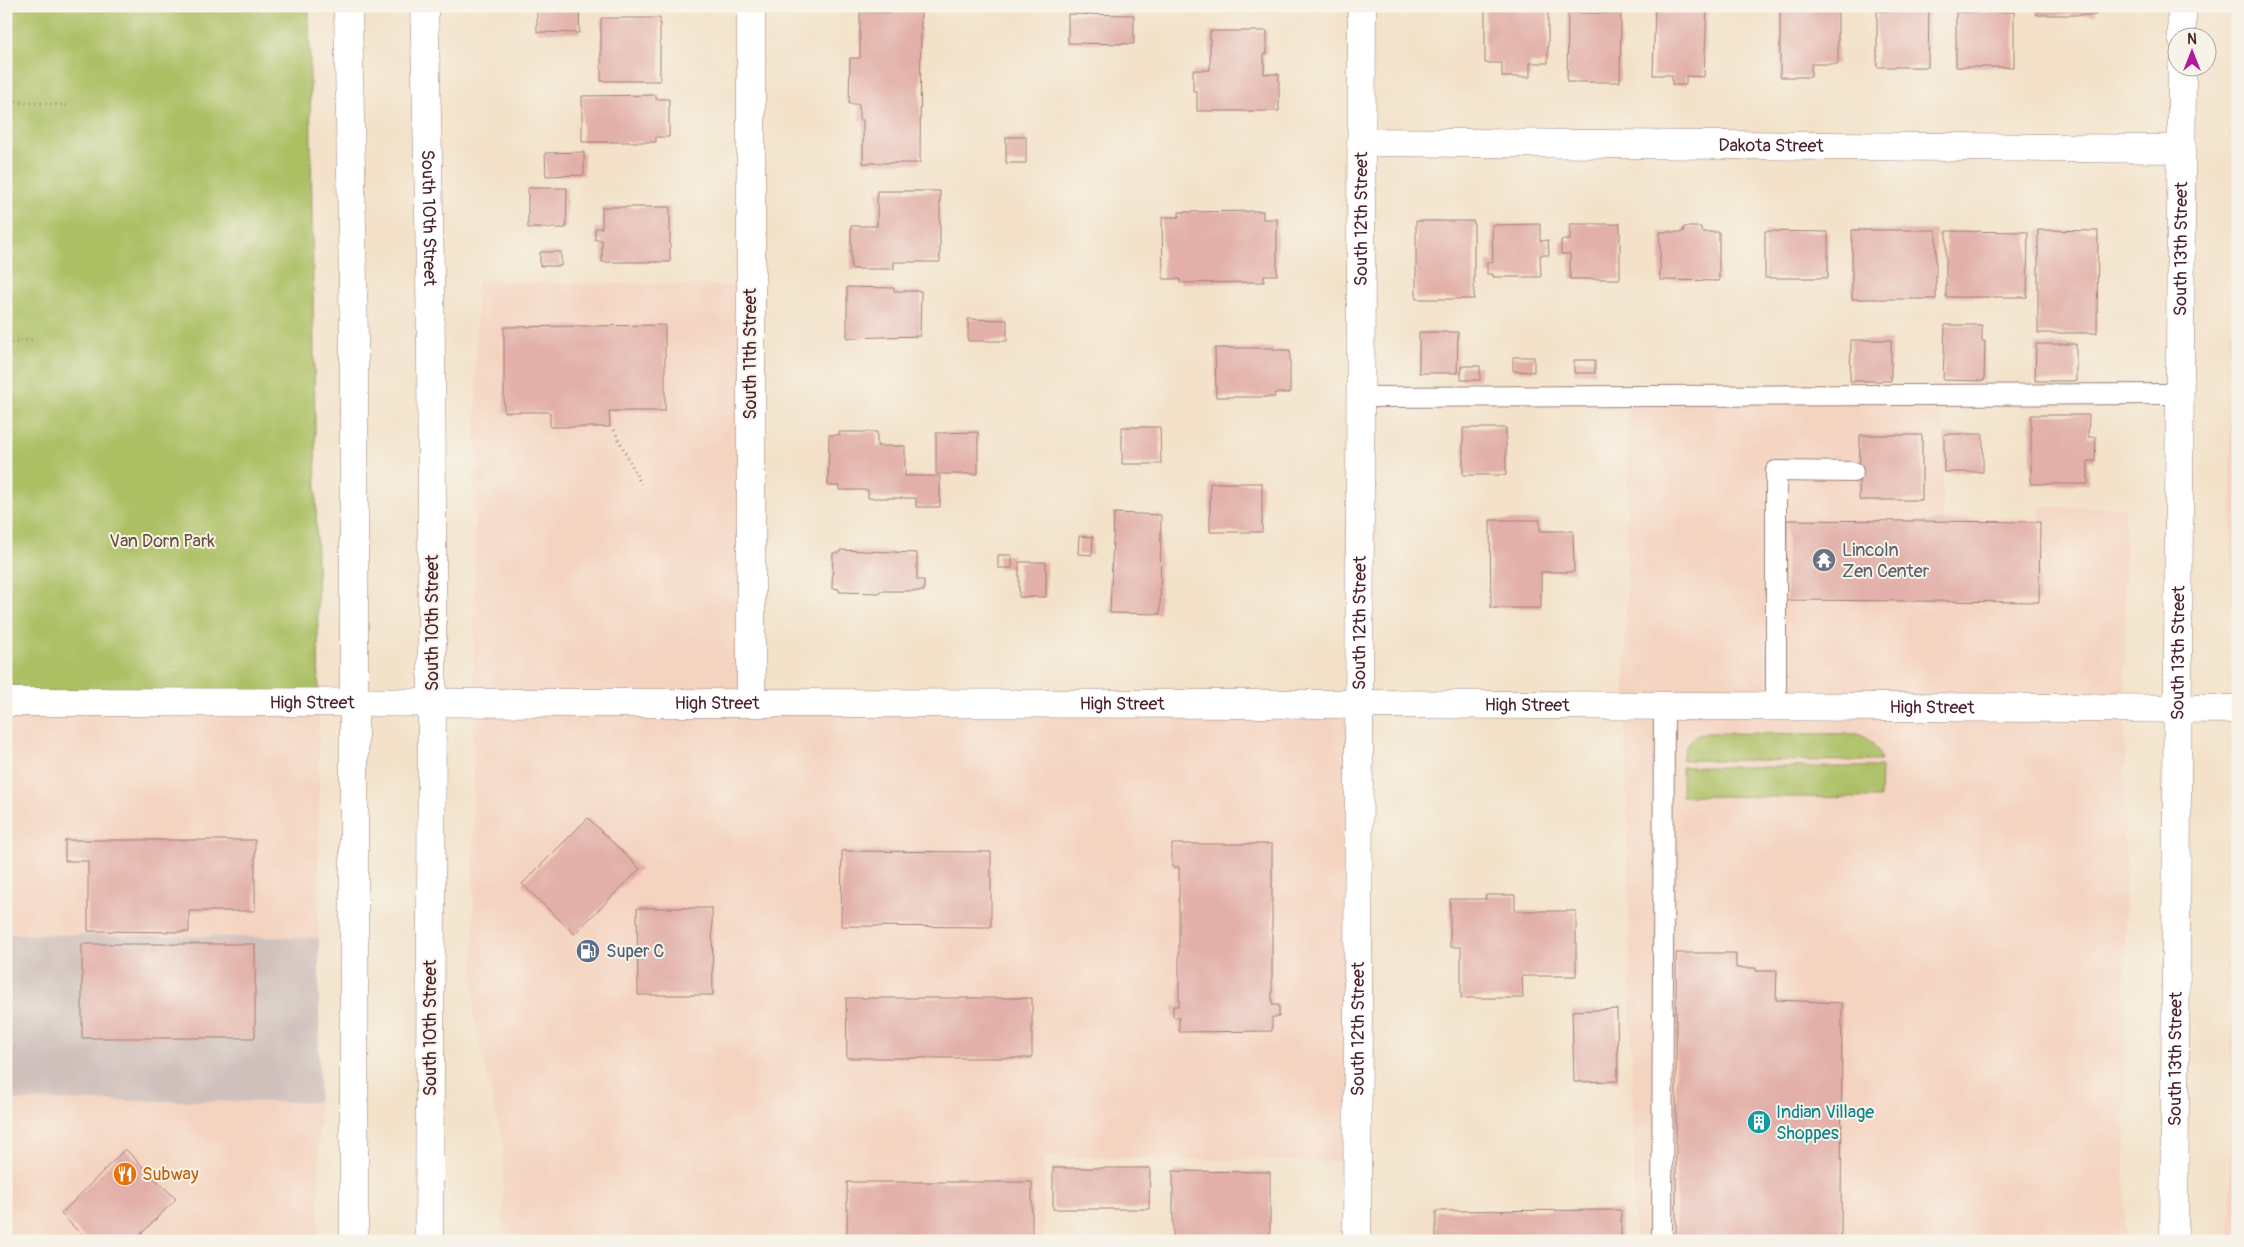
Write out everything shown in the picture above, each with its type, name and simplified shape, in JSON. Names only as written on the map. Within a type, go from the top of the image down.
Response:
[{"type":"street","points":[[348,6],[354,340],[354,1241]]},
{"type":"street","name":"South 10th Street","points":[[424,6],[430,292],[432,704],[429,1241]]},
{"type":"street","name":"South 11th Street","points":[[751,6],[751,702]]},
{"type":"street","name":"South 12th Street","points":[[1357,1241],[1362,6]]},
{"type":"street","points":[[2182,6],[2182,28]]},
{"type":"street","name":"South 13th Street","points":[[2174,1241],[2182,78]]},
{"type":"street","name":"Dakota Street","points":[[1361,142],[2182,149]]},
{"type":"street","name":"High Street","points":[[6,702],[432,704],[751,702],[2238,709]]},
{"type":"lane","points":[[1359,397],[2180,394]]},
{"type":"lane","points":[[1776,707],[1776,471],[1853,472]]},
{"type":"lane","points":[[1662,1241],[1664,706]]},
{"type":"path","points":[[6,99],[18,102],[67,105]]},
{"type":"path","points":[[6,344],[32,339]]},
{"type":"path","points":[[614,430],[640,484]]},
{"type":"shaded area","points":[[477,282],[750,285],[751,702],[1358,704],[1357,1162],[1044,1157],[1044,1241],[503,1241],[503,1144],[474,1020],[473,703]]},
{"type":"shaded area","points":[[2229,332],[2238,332],[2238,1241],[2230,1241],[2234,709]]},
{"type":"shaded area","name":"Indian Village Shoppes","points":[[1942,395],[1943,517],[2039,519],[2040,507],[2125,507],[2125,1241],[1635,1241],[1625,706],[1628,396]]},
{"type":"shaded area","points":[[6,702],[319,703],[319,938],[6,934]]},
{"type":"shaded area","points":[[6,934],[319,938],[319,1102],[6,1100]]},
{"type":"shaded area","points":[[6,1100],[319,1102],[319,1241],[6,1241]]},
{"type":"green space","name":"Van Dorn Park","points":[[6,6],[309,6],[319,703],[6,702]]},
{"type":"green space","points":[[1706,733],[1858,734],[1873,744],[1881,761],[1682,760],[1684,750],[1689,742],[1696,736]]},
{"type":"green space","points":[[1682,767],[1881,767],[1880,798],[1682,796]]},
{"type":"building","points":[[537,6],[580,6],[579,33],[537,32]]},
{"type":"building","points":[[1200,6],[1268,6],[1268,8],[1200,8]]},
{"type":"building","points":[[1485,6],[1548,6],[1548,63],[1530,63],[1530,77],[1502,77],[1502,63],[1485,63]]},
{"type":"building","points":[[1655,6],[1707,6],[1704,77],[1686,76],[1686,85],[1672,85],[1672,75],[1653,75]]},
{"type":"building","points":[[1780,6],[1838,6],[1838,64],[1811,64],[1811,77],[1780,77]]},
{"type":"building","points":[[1902,6],[1929,6],[1928,67],[1877,67],[1877,11],[1902,11]]},
{"type":"building","points":[[2037,6],[2096,6],[2096,15],[2037,15]]},
{"type":"building","points":[[860,12],[921,13],[920,163],[863,163],[863,120],[859,120],[859,104],[849,104],[850,58],[860,58]]},
{"type":"building","points":[[1956,12],[2014,12],[2014,67],[1956,67]]},
{"type":"building","points":[[1568,13],[1621,13],[1620,82],[1567,82]]},
{"type":"building","points":[[1068,14],[1134,15],[1134,44],[1068,43]]},
{"type":"building","points":[[601,18],[660,18],[660,81],[601,81]]},
{"type":"building","points":[[1210,31],[1267,31],[1267,54],[1264,54],[1264,74],[1279,74],[1279,111],[1197,111],[1197,91],[1193,91],[1193,70],[1210,70]]},
{"type":"building","points":[[656,95],[656,99],[669,99],[669,137],[656,137],[656,142],[582,142],[582,96]]},
{"type":"building","points":[[1006,137],[1026,137],[1026,163],[1006,163]]},
{"type":"building","points":[[584,152],[584,175],[546,176],[545,153]]},
{"type":"building","points":[[528,188],[567,188],[566,228],[528,228]]},
{"type":"building","points":[[877,191],[940,191],[940,262],[894,262],[894,269],[851,269],[851,226],[877,226]]},
{"type":"building","points":[[602,207],[670,207],[670,262],[602,262],[602,240],[595,240],[595,228],[602,228]]},
{"type":"building","points":[[1263,211],[1263,219],[1277,219],[1277,275],[1264,275],[1264,282],[1180,283],[1180,279],[1163,279],[1162,217],[1179,217],[1179,212]]},
{"type":"building","points":[[1416,221],[1474,221],[1474,299],[1416,299]]},
{"type":"building","points":[[1540,224],[1540,241],[1548,240],[1549,255],[1540,255],[1541,277],[1493,277],[1493,274],[1487,274],[1487,262],[1493,262],[1492,225]]},
{"type":"building","points":[[1570,224],[1620,224],[1620,279],[1570,279],[1570,254],[1561,254],[1561,240],[1570,240]]},
{"type":"building","points":[[1684,227],[1701,227],[1701,232],[1719,232],[1719,281],[1660,280],[1660,232],[1683,232]]},
{"type":"building","points":[[1852,230],[1936,230],[1936,299],[1852,299]]},
{"type":"building","points":[[2038,230],[2098,231],[2097,333],[2038,333]]},
{"type":"building","points":[[1765,231],[1828,232],[1828,278],[1765,278]]},
{"type":"building","points":[[1946,231],[2028,232],[2027,297],[1946,297]]},
{"type":"building","points":[[540,252],[561,252],[561,266],[540,266]]},
{"type":"building","points":[[847,287],[894,288],[894,291],[921,291],[920,336],[847,338]]},
{"type":"building","points":[[968,319],[1007,320],[1007,341],[968,341]]},
{"type":"building","points":[[665,325],[665,411],[609,411],[610,427],[550,427],[550,412],[504,412],[504,327]]},
{"type":"building","points":[[1945,325],[1982,325],[1982,341],[1985,341],[1984,381],[1943,380]]},
{"type":"building","points":[[1419,332],[1458,332],[1457,373],[1419,373]]},
{"type":"building","points":[[1851,340],[1891,340],[1891,381],[1850,381]]},
{"type":"building","points":[[2036,344],[2076,344],[2076,381],[2035,381]]},
{"type":"building","points":[[1215,348],[1274,348],[1274,350],[1290,350],[1290,393],[1274,393],[1275,397],[1216,397]]},
{"type":"building","points":[[1513,357],[1534,357],[1534,372],[1513,371]]},
{"type":"building","points":[[1574,360],[1595,360],[1595,373],[1574,373]]},
{"type":"building","points":[[1461,366],[1480,366],[1480,380],[1461,380]]},
{"type":"building","points":[[2031,415],[2089,415],[2088,437],[2096,437],[2095,461],[2088,461],[2088,484],[2031,484]]},
{"type":"building","points":[[1122,427],[1160,427],[1161,464],[1122,464]]},
{"type":"building","points":[[1463,428],[1506,428],[1506,475],[1463,475]]},
{"type":"building","points":[[839,432],[877,432],[877,446],[905,446],[905,476],[940,476],[940,507],[916,507],[916,498],[868,498],[868,490],[839,490],[839,486],[828,486],[829,435],[839,435]]},
{"type":"building","points":[[978,432],[978,474],[936,474],[936,433]]},
{"type":"building","points":[[1944,434],[1983,434],[1983,472],[1944,472]]},
{"type":"building","points":[[1860,435],[1922,435],[1922,500],[1859,500]]},
{"type":"building","points":[[1210,483],[1262,483],[1262,532],[1210,532]]},
{"type":"building","points":[[1114,513],[1161,515],[1160,614],[1110,613]]},
{"type":"building","points":[[1490,520],[1540,520],[1540,531],[1573,531],[1574,572],[1541,572],[1541,608],[1491,608]]},
{"type":"building","points":[[1787,520],[2040,522],[2039,602],[1786,600]]},
{"type":"building","points":[[1079,536],[1093,537],[1092,555],[1078,554]]},
{"type":"building","points":[[840,550],[917,553],[917,580],[924,580],[924,591],[839,592],[839,589],[832,588],[833,553],[840,553]]},
{"type":"building","points":[[998,555],[1012,555],[1012,568],[998,568]]},
{"type":"building","points":[[1019,562],[1046,562],[1046,597],[1019,597]]},
{"type":"building","points":[[588,818],[640,869],[574,934],[522,884]]},
{"type":"building","points":[[65,840],[255,840],[255,911],[189,911],[189,932],[88,931],[88,861],[65,861]]},
{"type":"building","points":[[1172,844],[1272,844],[1272,1005],[1279,1005],[1279,1017],[1272,1017],[1272,1031],[1179,1032],[1179,1017],[1173,1017],[1173,1006],[1179,1006],[1179,867],[1172,867]]},
{"type":"building","points":[[842,851],[991,852],[991,927],[841,926]]},
{"type":"building","points":[[1485,895],[1515,895],[1515,911],[1576,911],[1576,976],[1522,976],[1523,998],[1461,998],[1461,947],[1450,947],[1450,899],[1486,899]]},
{"type":"building","points":[[637,908],[712,908],[713,995],[638,995]]},
{"type":"building","points":[[82,944],[255,944],[255,1038],[82,1038]]},
{"type":"building","name":"Indian Village Shoppes","points":[[1676,953],[1736,953],[1736,968],[1756,968],[1756,971],[1777,971],[1776,1000],[1842,1003],[1841,1241],[1676,1241]]},
{"type":"building","points":[[846,998],[1032,998],[1032,1058],[847,1058]]},
{"type":"building","points":[[1617,1009],[1618,1081],[1574,1082],[1572,1011]]},
{"type":"building","name":"Subway","points":[[125,1149],[176,1199],[134,1241],[88,1241],[61,1214]]},
{"type":"building","points":[[1053,1168],[1150,1168],[1149,1209],[1053,1209]]},
{"type":"building","points":[[1173,1171],[1270,1172],[1270,1239],[1173,1238]]},
{"type":"building","points":[[847,1182],[1032,1182],[1032,1241],[847,1241]]},
{"type":"building","points":[[1621,1210],[1621,1241],[1436,1241],[1436,1211]]},
{"type":"place","name":"Lincoln Zen Center","points":[[1824,560]]},
{"type":"place","name":"Super C","points":[[588,951]]},
{"type":"place","name":"Indian Village Shoppes","points":[[1759,1122]]},
{"type":"place","name":"Subway","points":[[125,1174]]}]
